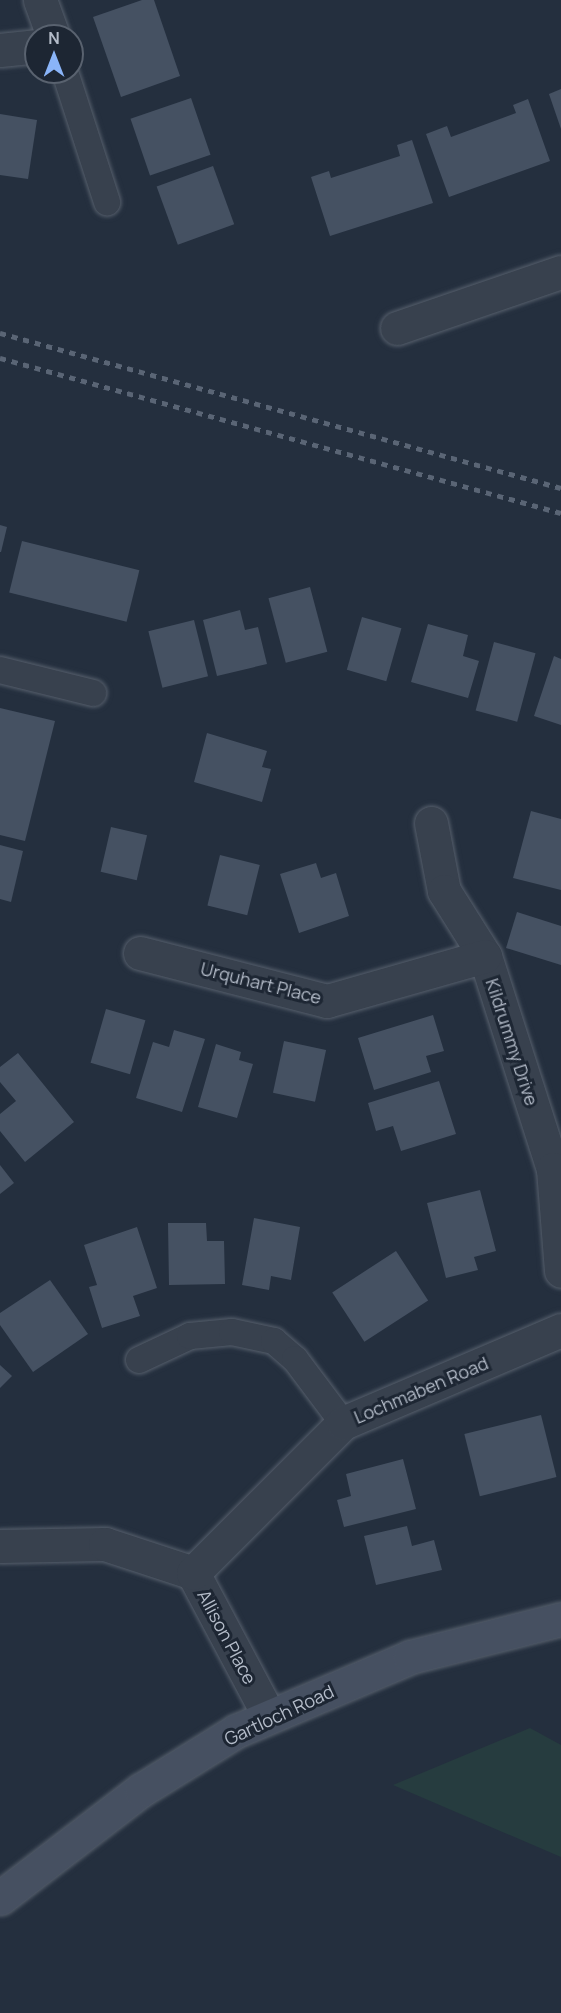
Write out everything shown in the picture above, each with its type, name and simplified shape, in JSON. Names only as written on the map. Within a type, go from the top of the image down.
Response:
[{"type":"main road","name":"Gartloch Road","points":[[0,1898],[141,1790],[236,1731],[410,1657],[561,1620]]},
{"type":"street","points":[[40,0],[49,24]]},
{"type":"street","points":[[0,50],[24,47]]},
{"type":"street","points":[[397,327],[561,272]]},
{"type":"street","name":"Kildrummy Drive","points":[[431,823],[444,891],[485,956],[553,1169],[561,1271]]},
{"type":"street","name":"Urquhart Place","points":[[140,953],[327,1001],[485,956]]},
{"type":"street","name":"Lochmaben Road","points":[[193,1573],[343,1424],[561,1330]]},
{"type":"street","name":"Allison Place","points":[[0,1546],[105,1544],[193,1573],[269,1716]]},
{"type":"lane","points":[[69,84],[107,202]]},
{"type":"lane","points":[[0,669],[93,693]]},
{"type":"lane","points":[[139,1360],[190,1336],[232,1332],[274,1341],[295,1359],[343,1424]]},
{"type":"green space","points":[[530,1728],[561,1745],[561,1857],[393,1785]]},
{"type":"building","points":[[142,0],[154,0],[180,76],[121,97],[93,17]]},
{"type":"building","points":[[561,89],[561,129],[549,94]]},
{"type":"building","points":[[191,98],[211,155],[150,176],[130,119]]},
{"type":"building","points":[[528,99],[550,161],[449,197],[426,134],[447,126],[451,137],[516,113],[513,105]]},
{"type":"building","points":[[0,114],[37,120],[28,179],[0,175]]},
{"type":"building","points":[[412,140],[433,203],[330,236],[311,177],[329,171],[331,178],[400,156],[397,145]]},
{"type":"building","points":[[213,166],[234,224],[178,245],[157,187]]},
{"type":"building","points":[[0,525],[7,527],[1,552],[0,552]]},
{"type":"building","points":[[22,541],[139,570],[127,622],[9,592]]},
{"type":"building","points":[[310,587],[327,652],[286,663],[268,598]]},
{"type":"building","points":[[240,610],[245,630],[258,627],[267,664],[217,676],[203,620]]},
{"type":"building","points":[[362,617],[401,628],[386,681],[347,670]]},
{"type":"building","points":[[194,620],[208,676],[162,688],[148,631]]},
{"type":"building","points":[[428,624],[468,635],[463,656],[479,661],[468,698],[411,682]]},
{"type":"building","points":[[494,642],[536,653],[517,722],[476,711]]},
{"type":"building","points":[[554,656],[561,659],[561,725],[534,716]]},
{"type":"building","points":[[0,708],[55,721],[25,841],[0,835]]},
{"type":"building","points":[[207,733],[267,751],[262,767],[271,769],[262,802],[194,782]]},
{"type":"building","points":[[531,811],[561,819],[561,890],[513,878]]},
{"type":"building","points":[[111,827],[147,835],[137,880],[101,872]]},
{"type":"building","points":[[0,845],[23,851],[11,902],[0,899]]},
{"type":"building","points":[[220,855],[260,865],[247,915],[207,905]]},
{"type":"building","points":[[316,863],[321,878],[336,873],[349,916],[299,933],[280,874]]},
{"type":"building","points":[[517,912],[561,926],[561,965],[506,948]]},
{"type":"building","points":[[106,1009],[145,1020],[130,1074],[91,1063]]},
{"type":"building","points":[[433,1015],[444,1051],[426,1056],[431,1072],[374,1090],[358,1038]]},
{"type":"building","points":[[174,1030],[205,1039],[182,1112],[136,1098],[153,1042],[169,1047]]},
{"type":"building","points":[[284,1041],[326,1050],[315,1102],[273,1093]]},
{"type":"building","points":[[216,1044],[241,1052],[239,1060],[253,1064],[237,1118],[198,1107]]},
{"type":"building","points":[[18,1053],[74,1122],[25,1162],[0,1131],[0,1114],[16,1101],[0,1082],[0,1067]]},
{"type":"building","points":[[439,1081],[456,1134],[401,1151],[393,1126],[376,1131],[368,1103]]},
{"type":"building","points":[[0,1165],[14,1183],[0,1194]]},
{"type":"building","points":[[480,1190],[496,1251],[474,1257],[478,1270],[446,1278],[427,1203]]},
{"type":"building","points":[[254,1218],[300,1227],[291,1280],[271,1276],[269,1290],[242,1285]]},
{"type":"building","points":[[168,1223],[206,1223],[207,1241],[224,1241],[225,1284],[169,1285]]},
{"type":"building","points":[[137,1227],[157,1288],[133,1296],[140,1316],[102,1328],[89,1287],[97,1285],[84,1245]]},
{"type":"building","points":[[396,1251],[428,1300],[364,1342],[332,1292]]},
{"type":"building","points":[[50,1280],[88,1334],[33,1372],[0,1325],[0,1313]]},
{"type":"building","points":[[0,1365],[12,1376],[0,1388]]},
{"type":"building","points":[[541,1415],[556,1477],[480,1496],[464,1434]]},
{"type":"building","points":[[403,1459],[416,1509],[344,1527],[337,1500],[351,1496],[346,1474]]},
{"type":"building","points":[[407,1526],[412,1546],[434,1540],[442,1570],[376,1585],[364,1536]]},
{"type":"railway","points":[[0,333],[561,488]]},
{"type":"railway","points":[[0,358],[561,513]]}]
